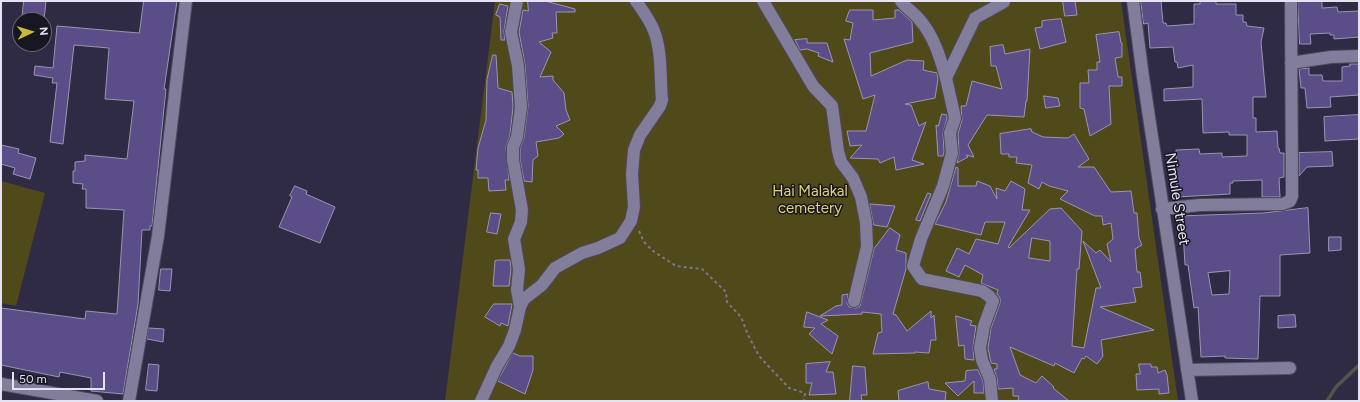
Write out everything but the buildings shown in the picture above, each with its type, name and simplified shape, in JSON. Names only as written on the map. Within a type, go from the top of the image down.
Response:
[{"type":"street","points":[[129,401],[158,236],[186,1]]},
{"type":"street","points":[[517,1],[511,32],[518,66],[521,107],[517,137],[513,147],[513,160],[522,210],[521,222],[514,239],[519,269],[517,290],[520,307]]},
{"type":"street","points":[[481,401],[497,366],[509,346],[515,330],[520,307],[524,299],[542,285],[555,268],[582,253],[598,248],[620,238],[631,221],[634,207],[632,160],[636,142],[660,106],[662,100],[658,50],[654,32],[648,17],[636,1]]},
{"type":"street","points":[[763,1],[813,86],[832,106],[838,151],[841,162],[854,178],[861,197],[866,222],[867,247],[854,301]]},
{"type":"street","points":[[901,1],[907,10],[917,17],[937,48],[946,78],[955,118],[950,133],[952,153],[943,186],[921,239],[913,266],[922,279],[982,291],[993,301],[984,326],[980,348],[982,360],[990,379],[992,401]]},
{"type":"street","name":"Nimule Street","points":[[1133,1],[1162,209],[1192,401]]},
{"type":"street","points":[[1162,209],[1200,205],[1283,204],[1290,201],[1292,196],[1291,1]]},
{"type":"street","points":[[946,78],[975,18],[1004,2]]},
{"type":"street","points":[[1291,63],[1330,57],[1359,56]]},
{"type":"street","points":[[1187,370],[1290,368]]},
{"type":"street","points":[[1,384],[97,401]]},
{"type":"path","points":[[631,221],[637,227],[648,247],[672,264],[702,269],[726,292],[727,302],[741,317],[759,356],[789,388],[805,393],[804,401]]},
{"type":"green space","name":"Hai Malakal cemetery","points":[[495,1],[1121,1],[1178,401],[445,401]]},
{"type":"green space","points":[[1,181],[45,193],[16,306],[1,303]]},
{"type":"waterway","points":[[1327,401],[1336,387],[1359,365]]}]
